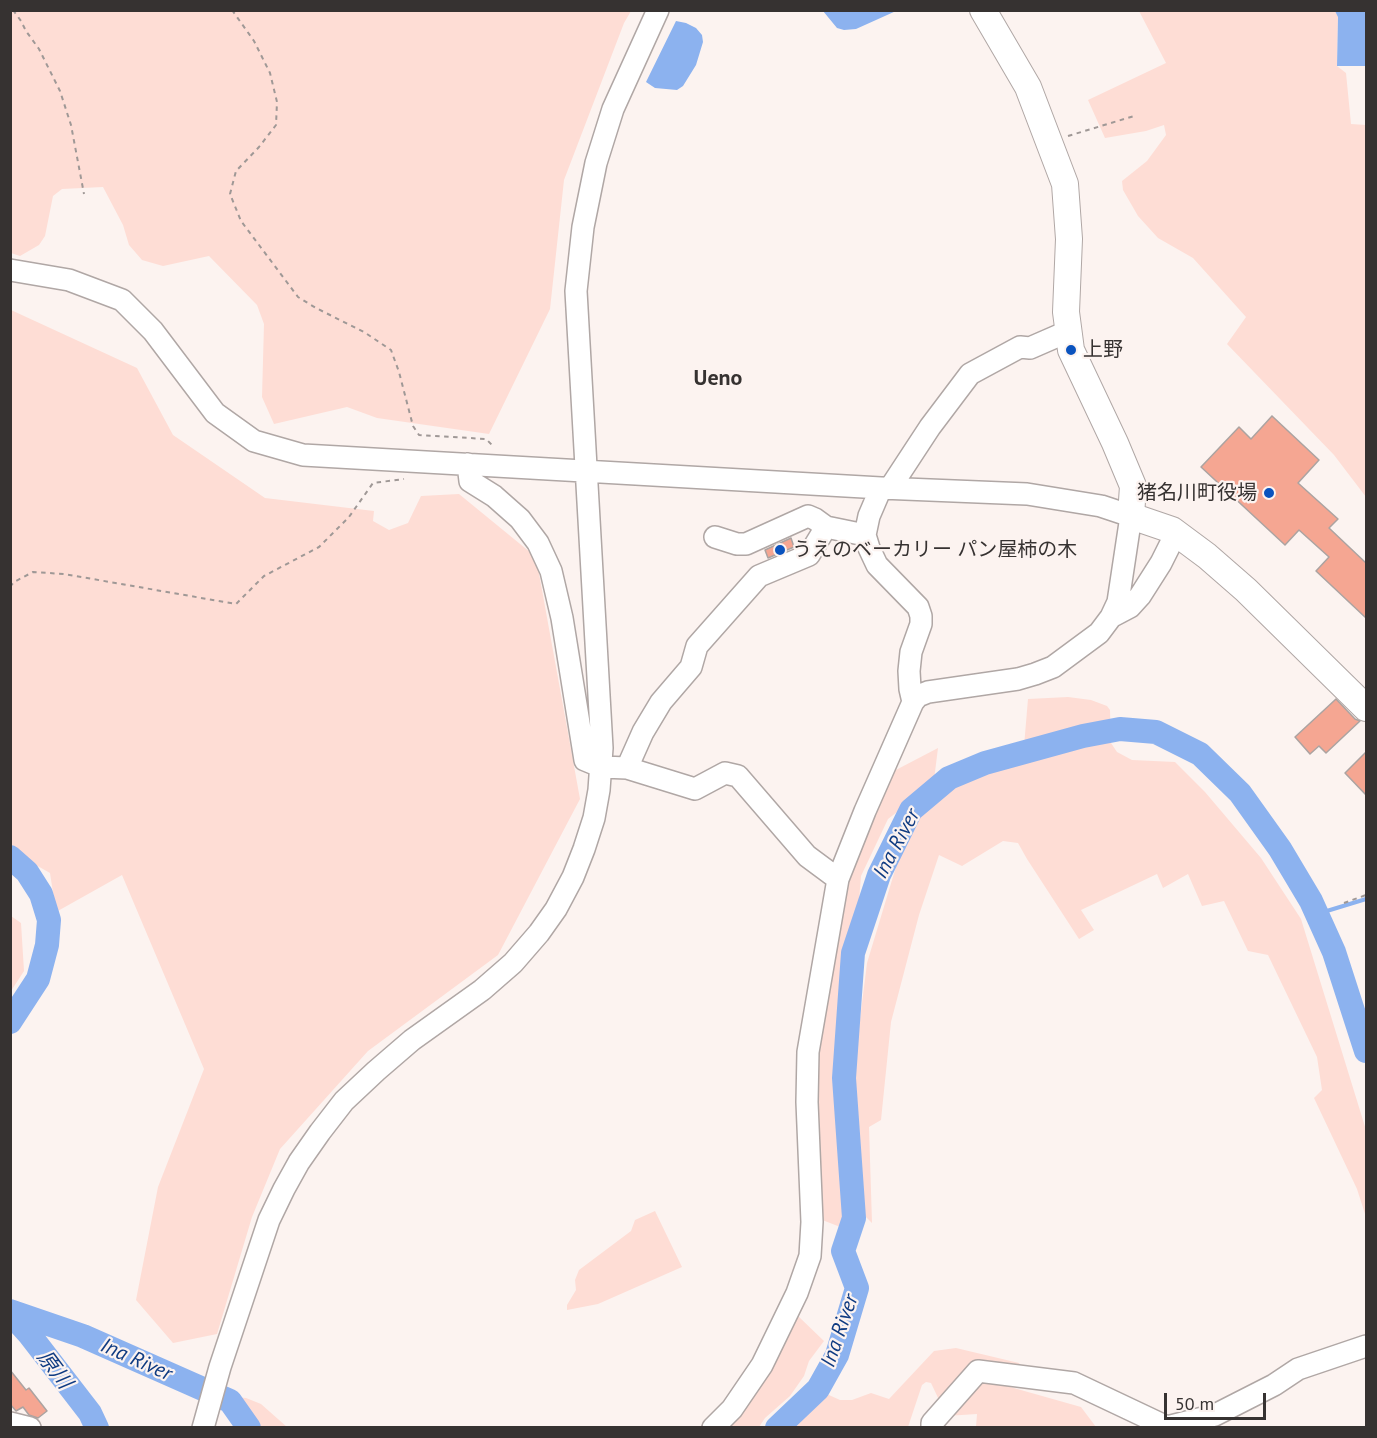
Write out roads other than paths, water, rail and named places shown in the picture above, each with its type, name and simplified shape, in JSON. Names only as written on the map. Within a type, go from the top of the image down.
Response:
[{"type":"main road","points":[[983,10],[1028,87],[1065,184],[1069,239],[1066,312],[1071,350],[1133,486],[1131,516],[1172,530],[1208,556],[1246,590],[1366,708]]},
{"type":"street","points":[[203,1428],[220,1367],[269,1220],[299,1162],[344,1101],[375,1071],[412,1040],[482,990],[513,963],[539,933],[556,909],[573,877],[594,818],[602,767],[602,748],[576,291],[583,227],[596,163],[613,109],[658,10]]},
{"type":"street","points":[[17,271],[69,280],[122,300],[153,330],[215,414],[254,441],[303,455],[1027,495],[1101,506],[1131,516],[1118,602],[1111,617],[1099,633],[1053,667],[1035,674],[1018,679],[928,692],[918,696],[913,702],[838,879],[808,1052],[807,1102],[812,1222],[810,1256],[797,1293],[762,1365],[732,1409],[713,1428]]},
{"type":"street","points":[[913,702],[909,671],[911,652],[921,624],[921,616],[918,607],[877,565],[865,535],[869,516],[886,488],[970,374],[1020,347],[1030,348],[1069,331]]},
{"type":"street","points":[[468,464],[470,481],[494,496],[520,519],[538,543],[551,571],[562,618],[585,760],[602,767],[627,768],[695,789],[725,773],[738,776],[807,856],[838,879]]},
{"type":"street","points":[[715,537],[737,544],[746,544],[808,516],[826,527],[865,535]]},
{"type":"street","points":[[627,768],[643,732],[661,702],[691,667],[697,646],[759,576],[809,555],[826,527]]},
{"type":"street","points":[[1111,617],[1130,607],[1140,596],[1161,563],[1176,533]]},
{"type":"street","points":[[932,1428],[932,1423],[978,1371],[1074,1383],[1167,1427],[1215,1415],[1274,1385],[1298,1369],[1366,1346]]},
{"type":"street","points":[[10,1423],[30,1428]]},
{"type":"water","points":[[823,11],[896,11],[856,29],[844,30],[837,28]]},
{"type":"water","points":[[1335,11],[1366,11],[1366,66],[1337,66],[1338,17]]},
{"type":"water","points":[[676,21],[696,28],[702,35],[703,42],[696,65],[683,86],[677,90],[655,88],[646,82]]},
{"type":"waterway","name":"Ina River","points":[[777,1428],[818,1389],[837,1355],[857,1288],[843,1251],[854,1218],[844,1078],[853,953],[879,875],[911,810],[949,778],[985,763],[1083,736],[1120,729],[1156,732],[1200,754],[1240,793],[1280,849],[1311,901],[1334,952],[1366,1051]]},
{"type":"waterway","name":"Ina River","points":[[10,857],[27,872],[41,894],[49,920],[47,945],[38,979],[10,1022]]},
{"type":"waterway","points":[[1317,914],[1366,899]]},
{"type":"waterway","name":"Ina River","points":[[10,1311],[83,1336],[230,1401],[249,1428]]},
{"type":"waterway","name":"原川","points":[[10,1313],[90,1413],[97,1428]]},
{"type":"place","name":"上野","points":[[1071,350]]},
{"type":"place","name":"猪名川町役場","points":[[1269,493]]},
{"type":"place","name":"うえのベーカリー パン屋柿の木","points":[[780,550]]},
{"type":"district","name":"Ueno","points":[[718,379]]}]
